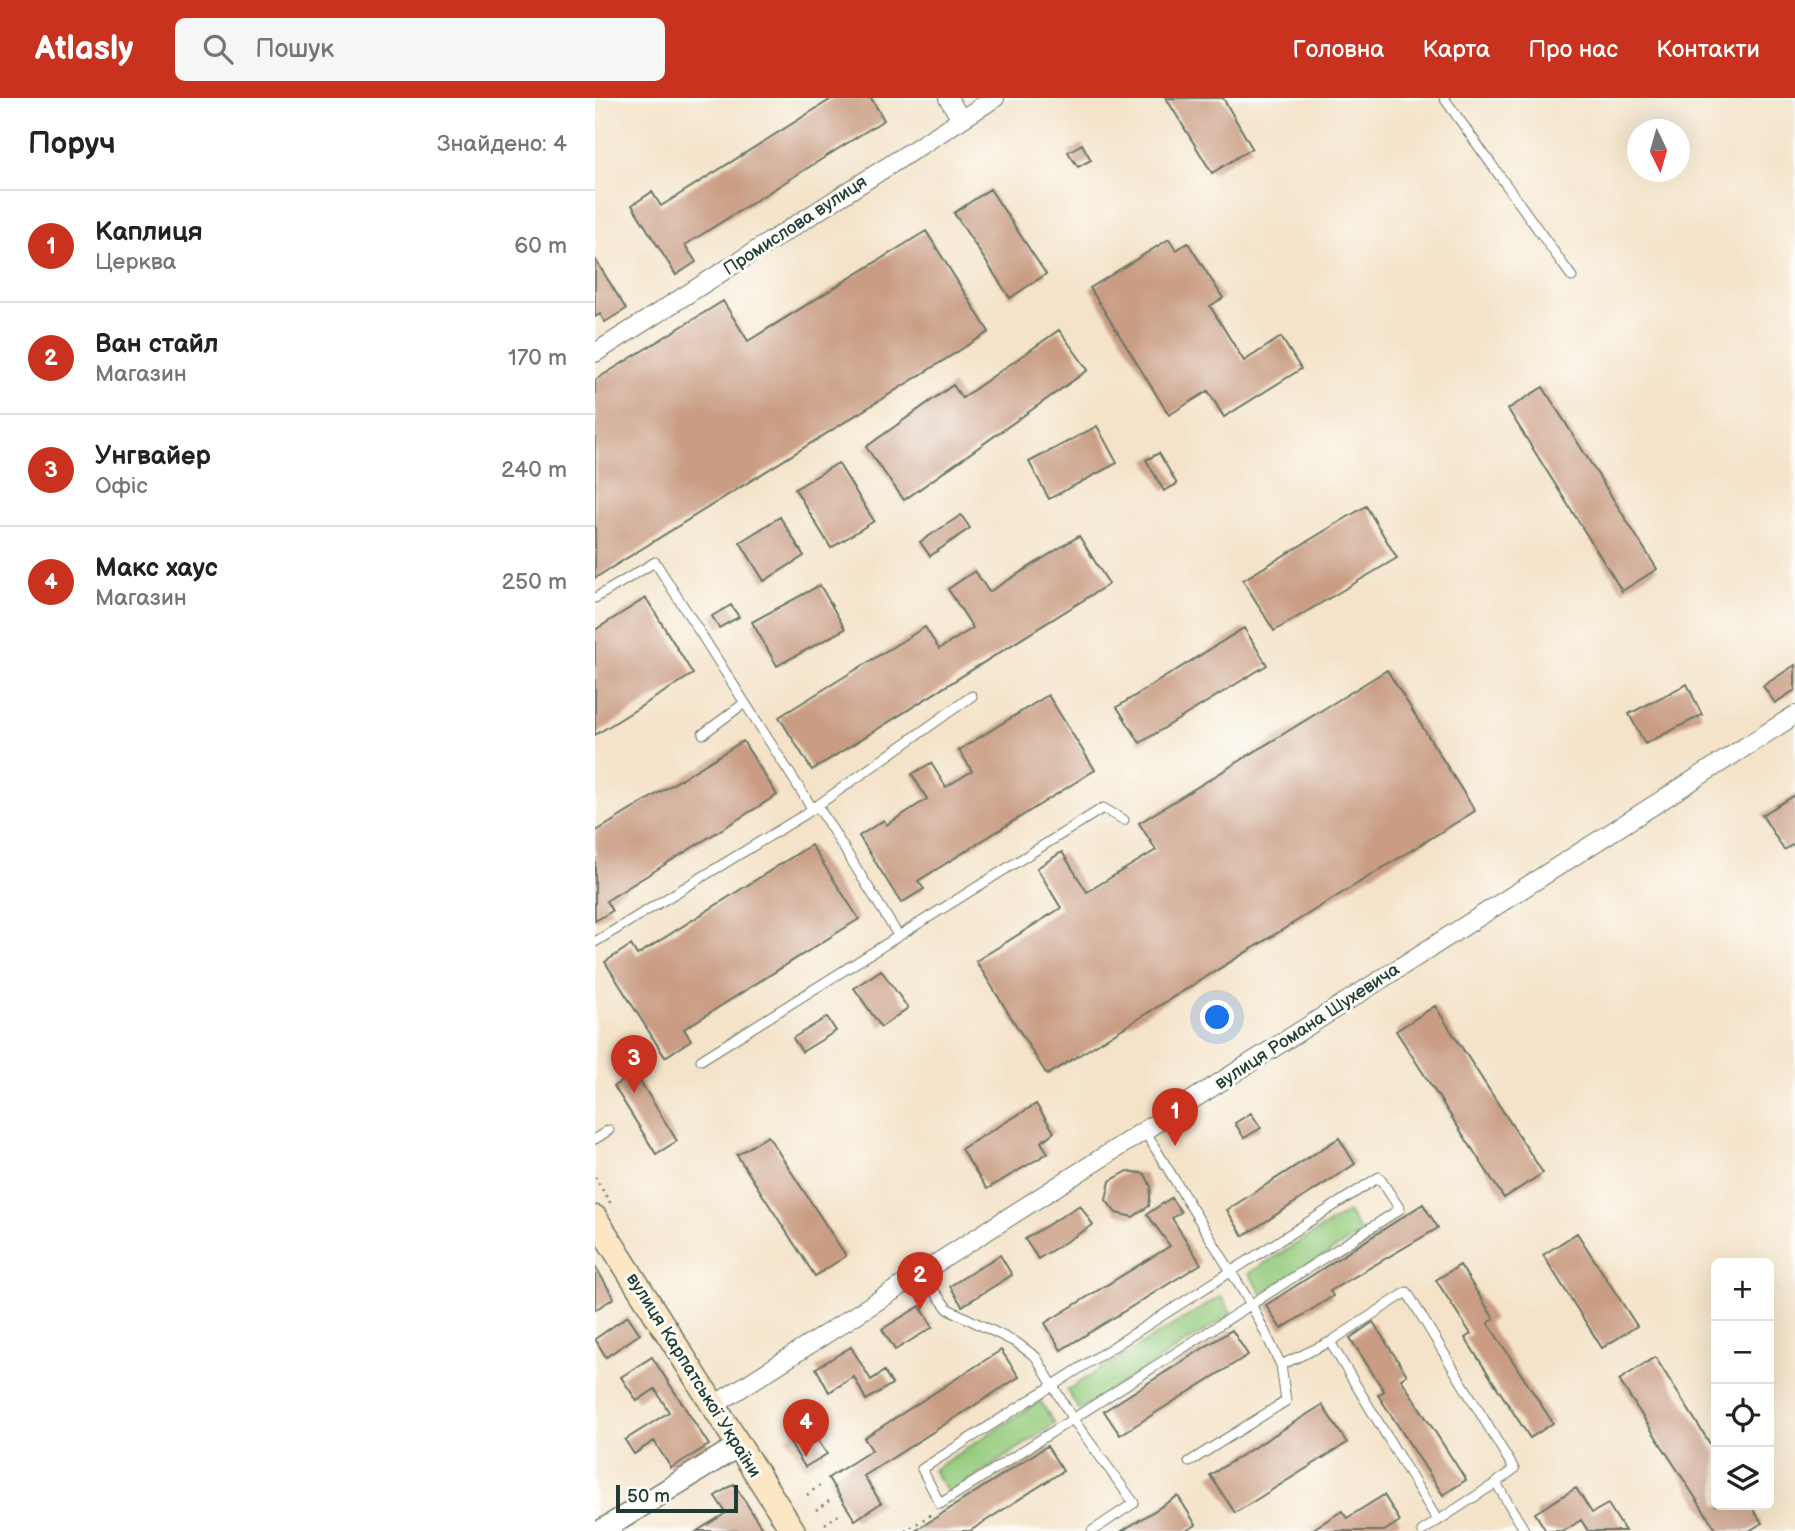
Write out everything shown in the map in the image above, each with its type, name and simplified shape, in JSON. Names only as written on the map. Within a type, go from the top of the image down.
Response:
[{"type":"main road","name":"вулиця Карпатської України","points":[[595,1218],[793,1531]]},
{"type":"street","points":[[948,98],[961,119]]},
{"type":"street","name":"Промислова вулиця","points":[[595,353],[995,98]]},
{"type":"street","name":"вулиця Романа Шухевича","points":[[713,1406],[1795,715]]},
{"type":"street","points":[[601,1531],[738,1446]]},
{"type":"lane","points":[[1444,98],[1572,277]]},
{"type":"lane","points":[[595,598],[655,562],[743,704],[815,807],[898,935]]},
{"type":"lane","points":[[595,942],[815,807],[972,696]]},
{"type":"lane","points":[[703,734],[743,704]]},
{"type":"lane","points":[[701,1060],[1103,808],[1124,820]]},
{"type":"lane","points":[[595,1139],[609,1130]]},
{"type":"lane","points":[[1144,1130],[1252,1306],[1281,1365],[1286,1401],[1189,1462]]},
{"type":"lane","points":[[1379,1177],[1400,1209],[1252,1306],[940,1504],[922,1469],[1379,1177]]},
{"type":"lane","points":[[920,1273],[949,1309],[1017,1343],[1036,1357],[1051,1387],[1134,1503],[1092,1531]]},
{"type":"lane","points":[[1281,1365],[1330,1342],[1408,1292],[1514,1469],[1422,1531]]},
{"type":"lane","points":[[1330,1342],[1437,1521]]},
{"type":"lane","points":[[1496,1483],[1525,1531]]},
{"type":"path","points":[[807,1494],[823,1483]]},
{"type":"path","points":[[816,1510],[834,1498]]},
{"type":"path","points":[[825,1524],[841,1514]]},
{"type":"green space","points":[[1348,1212],[1361,1233],[1262,1294],[1249,1273]]},
{"type":"green space","points":[[1221,1296],[1232,1314],[1079,1410],[1067,1390]]},
{"type":"green space","points":[[1040,1401],[1055,1424],[949,1494],[933,1470]]},
{"type":"building","points":[[833,98],[871,98],[884,120],[685,245],[696,262],[676,275],[632,205],[652,192],[661,206]]},
{"type":"building","points":[[1166,98],[1223,98],[1252,148],[1212,173]]},
{"type":"building","points":[[1082,144],[1091,160],[1078,167],[1068,152]]},
{"type":"building","points":[[990,189],[1046,274],[1010,298],[954,213]]},
{"type":"building","points":[[926,231],[989,332],[595,578],[595,380],[723,301],[748,341]]},
{"type":"building","points":[[1169,239],[1176,250],[1188,243],[1223,298],[1210,306],[1244,361],[1281,337],[1301,369],[1224,417],[1208,391],[1169,415],[1090,288]]},
{"type":"building","points":[[595,259],[626,309],[605,322],[600,314],[595,317]]},
{"type":"building","points":[[1059,330],[1088,370],[904,500],[866,447],[953,385],[962,398]]},
{"type":"building","points":[[1543,387],[1657,569],[1622,591],[1508,409]]},
{"type":"building","points":[[1097,426],[1117,463],[1049,499],[1029,462]]},
{"type":"building","points":[[1159,453],[1177,484],[1164,491],[1146,460]]},
{"type":"building","points":[[838,463],[874,521],[831,548],[795,489]]},
{"type":"building","points":[[1366,506],[1397,558],[1274,631],[1243,580]]},
{"type":"building","points":[[961,515],[970,528],[930,556],[920,542]]},
{"type":"building","points":[[780,517],[804,556],[764,581],[740,542]]},
{"type":"building","points":[[1079,536],[1109,584],[812,770],[779,717],[925,627],[939,649],[973,628],[948,589],[975,571],[989,592]]},
{"type":"building","points":[[820,585],[845,629],[777,666],[752,622]]},
{"type":"building","points":[[646,598],[693,674],[595,735],[595,630]]},
{"type":"building","points":[[731,605],[739,617],[719,628],[712,616]]},
{"type":"building","points":[[1244,628],[1267,665],[1140,743],[1117,707]]},
{"type":"building","points":[[1795,665],[1795,690],[1775,703],[1763,686]]},
{"type":"building","points":[[1387,670],[1475,811],[1047,1075],[976,961],[1061,908],[1037,868],[1062,852],[1087,892],[1156,850],[1139,823]]},
{"type":"building","points":[[1687,684],[1702,715],[1645,744],[1629,714]]},
{"type":"building","points":[[1048,695],[1095,770],[918,881],[924,889],[901,903],[859,836],[884,820],[886,825],[927,799],[912,774],[931,763],[946,787],[972,771],[959,750]]},
{"type":"building","points":[[743,741],[777,795],[606,901],[612,911],[595,921],[595,832]]},
{"type":"building","points":[[1795,795],[1795,843],[1784,850],[1762,815]]},
{"type":"building","points":[[811,845],[859,919],[684,1029],[691,1040],[665,1057],[605,962],[631,945],[637,955]]},
{"type":"building","points":[[881,970],[908,1008],[881,1027],[854,988]]},
{"type":"building","points":[[1435,1006],[1543,1173],[1504,1198],[1396,1031]]},
{"type":"building","points":[[827,1017],[836,1031],[802,1052],[793,1038]]},
{"type":"building","points":[[635,1073],[677,1141],[656,1154],[614,1086]]},
{"type":"building","points":[[1036,1104],[1054,1132],[1041,1142],[1048,1153],[987,1189],[961,1149]]},
{"type":"building","points":[[1251,1113],[1261,1128],[1244,1138],[1235,1123]]},
{"type":"building","points":[[768,1136],[846,1256],[815,1276],[737,1155]]},
{"type":"building","points":[[1339,1138],[1355,1164],[1243,1236],[1227,1210]]},
{"type":"building","points":[[1128,1171],[1145,1174],[1151,1187],[1149,1206],[1133,1217],[1116,1213],[1106,1200],[1110,1181]]},
{"type":"building","points":[[1171,1198],[1181,1212],[1172,1218],[1201,1264],[1061,1350],[1045,1323],[1170,1246],[1147,1214]]},
{"type":"building","points":[[1423,1204],[1438,1228],[1330,1291],[1333,1296],[1281,1329],[1266,1305]]},
{"type":"building","points":[[1080,1205],[1093,1225],[1038,1259],[1025,1239]]},
{"type":"building","points":[[1577,1233],[1637,1326],[1602,1348],[1543,1255]]},
{"type":"building","points":[[1000,1255],[1012,1275],[962,1306],[950,1286]]},
{"type":"building","points":[[1460,1265],[1494,1319],[1488,1323],[1553,1423],[1530,1438],[1465,1338],[1471,1334],[1436,1280]]},
{"type":"building","points":[[595,1266],[614,1298],[595,1310]]},
{"type":"building","points":[[920,1306],[933,1327],[895,1350],[882,1329]]},
{"type":"building","points":[[628,1316],[640,1334],[606,1357],[595,1339]]},
{"type":"building","points":[[1373,1322],[1407,1375],[1401,1379],[1466,1480],[1443,1495],[1378,1395],[1384,1391],[1350,1338]]},
{"type":"building","points":[[1232,1330],[1248,1355],[1120,1435],[1104,1411]]},
{"type":"building","points":[[851,1347],[871,1380],[884,1371],[892,1384],[866,1400],[854,1377],[829,1392],[816,1368]]},
{"type":"building","points":[[1001,1350],[1019,1377],[864,1476],[881,1503],[855,1520],[828,1478],[872,1450],[864,1438]]},
{"type":"building","points":[[652,1357],[709,1445],[671,1468],[654,1441],[634,1454],[625,1440],[669,1412],[655,1389],[637,1401],[621,1377]]},
{"type":"building","points":[[1655,1357],[1711,1445],[1711,1510],[1753,1510],[1762,1523],[1749,1531],[1717,1531],[1619,1380]]},
{"type":"building","points":[[1322,1405],[1347,1443],[1235,1513],[1210,1475]]},
{"type":"building","points":[[807,1424],[827,1454],[805,1467],[786,1437]]},
{"type":"building","points":[[1047,1446],[1063,1471],[970,1531],[915,1531]]},
{"type":"building","points":[[734,1484],[764,1531],[697,1531],[726,1513],[715,1496]]},
{"type":"building","points":[[1576,1488],[1592,1513],[1608,1504],[1625,1531],[1588,1531],[1581,1520],[1564,1531],[1546,1531],[1535,1513]]},
{"type":"building","points":[[1384,1495],[1400,1521],[1384,1531],[1310,1531],[1342,1511],[1347,1518]]},
{"type":"building","points":[[1178,1496],[1196,1525],[1186,1531],[1122,1531]]},
{"type":"place","name":"Унгвайер","points":[[634,1093]]},
{"type":"place","name":"Каплиця","points":[[1175,1146]]},
{"type":"place","name":"Ван стайл","points":[[920,1310]]},
{"type":"place","name":"Макс хаус","points":[[806,1457]]}]
